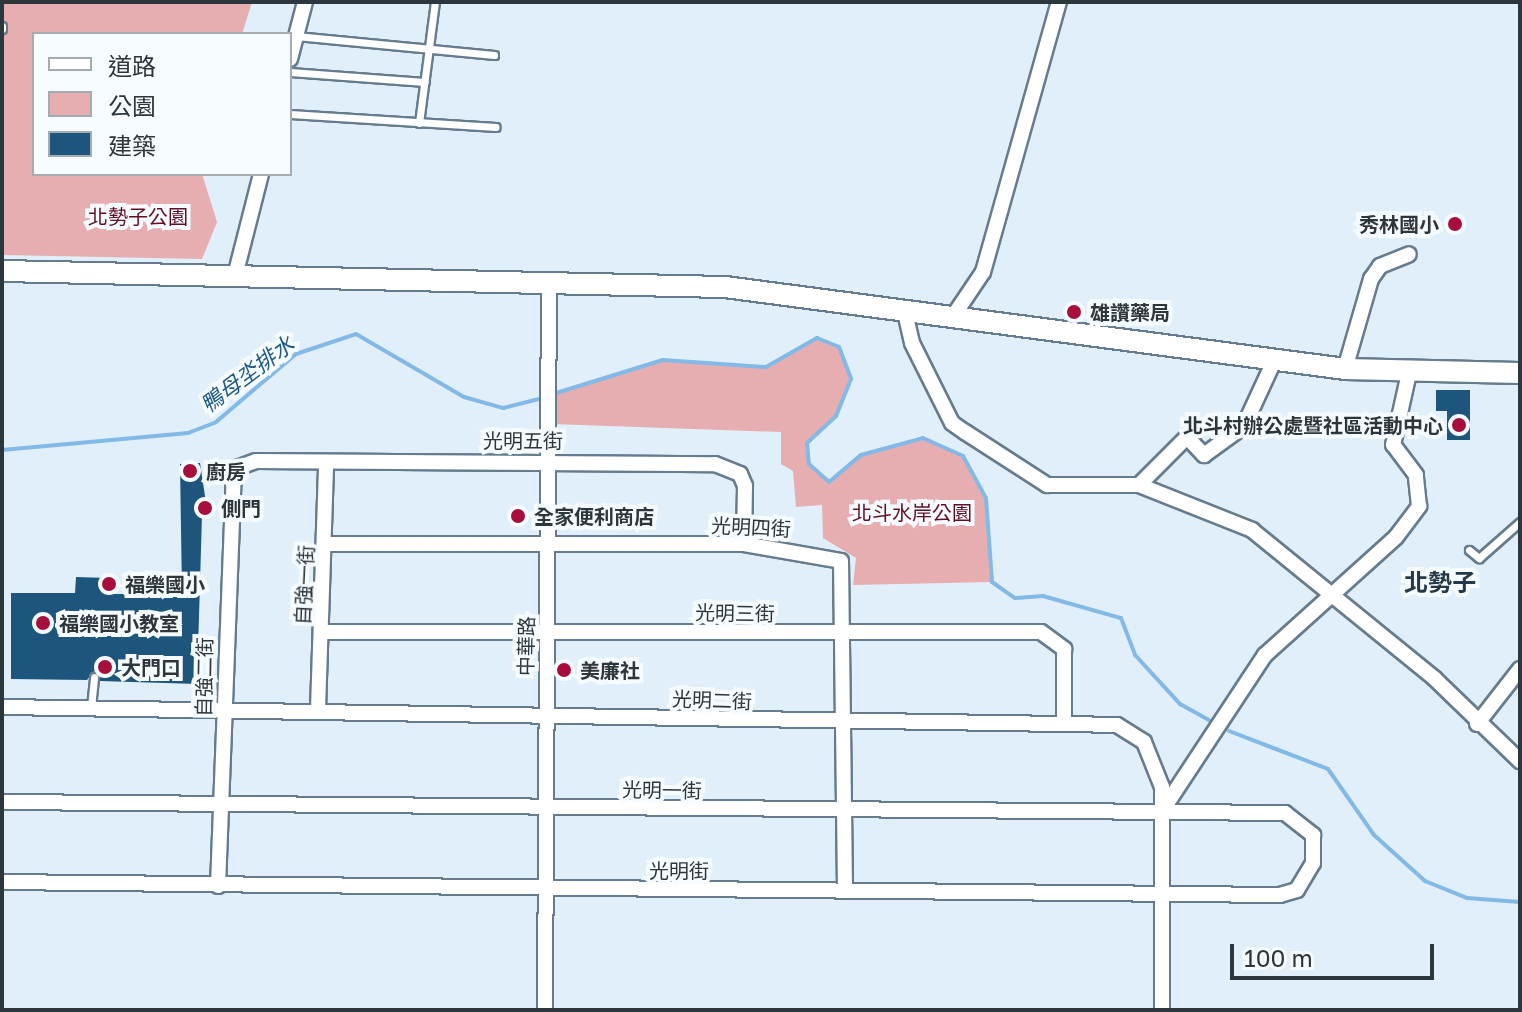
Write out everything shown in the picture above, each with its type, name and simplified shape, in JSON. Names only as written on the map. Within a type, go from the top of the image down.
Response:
[{"type":"main road","points":[[2,271],[725,287],[904,308],[1345,369],[1409,373],[1520,373]]},
{"type":"street","points":[[292,51],[305,2]]},
{"type":"street","points":[[954,315],[983,272],[1059,2]]},
{"type":"street","points":[[235,276],[260,176]]},
{"type":"street","points":[[1345,369],[1371,279],[1380,266],[1409,254]]},
{"type":"street","name":"中華路","points":[[545,1010],[549,282]]},
{"type":"street","points":[[904,308],[912,343],[952,423],[1047,485],[1139,485],[1252,530],[1434,678],[1477,724],[1520,761]]},
{"type":"street","points":[[1139,485],[1187,437],[1204,455],[1244,426],[1275,359]]},
{"type":"street","points":[[1164,808],[1265,655],[1331,596],[1419,506],[1416,475],[1393,445],[1409,373]]},
{"type":"street","name":"光明五街","points":[[234,469],[256,461],[549,460],[728,467],[745,486],[744,544]]},
{"type":"street","name":"自強一街","points":[[318,709],[327,544],[326,462]]},
{"type":"street","name":"自強二街","points":[[218,886],[234,469]]},
{"type":"street","name":"光明四街","points":[[327,544],[744,544],[841,561],[845,889]]},
{"type":"street","name":"光明三街","points":[[322,632],[547,630],[844,635],[1051,634],[1064,649],[1064,723]]},
{"type":"street","points":[[1477,724],[1520,669]]},
{"type":"street","name":"光明二街","points":[[2,707],[223,707],[844,724],[1117,725],[1144,742],[1164,808],[1162,1010]]},
{"type":"street","name":"光明一街","points":[[2,802],[842,814],[1164,808],[1285,813],[1313,835]]},
{"type":"street","name":"光明街","points":[[2,882],[545,891],[1297,890],[1313,863],[1313,835]]},
{"type":"lane","points":[[419,123],[435,2]]},
{"type":"lane","points":[[296,36],[494,55]]},
{"type":"lane","points":[[292,72],[425,82]]},
{"type":"lane","points":[[292,114],[496,127]]},
{"type":"lane","points":[[1469,550],[1479,558],[1520,522]]},
{"type":"lane","points":[[91,707],[94,677]]},
{"type":"green space","name":"北勢子公園","points":[[2,2],[252,2],[243,32],[32,32],[32,176],[203,176],[217,222],[202,259],[2,255]]},
{"type":"green space","name":"北斗水岸公園","points":[[817,338],[839,347],[850,380],[836,416],[807,443],[810,464],[830,481],[861,455],[923,438],[963,456],[986,498],[992,582],[853,585],[856,558],[823,538],[822,505],[796,507],[793,471],[781,464],[781,432],[551,424],[551,395],[663,360],[766,367]]},
{"type":"building","name":"北斗村辦公處暨社區活動中心","points":[[1436,390],[1470,390],[1470,440],[1447,440],[1447,411],[1436,411]]},
{"type":"building","points":[[200,463],[208,516],[202,515],[197,684],[100,681],[94,671],[87,680],[11,679],[11,593],[75,593],[76,577],[108,578],[107,594],[182,594],[180,464]]},
{"type":"waterway","name":"鴨母坔排水","points":[[2,450],[188,433],[216,422],[296,354],[356,334],[464,397],[503,408],[538,399]]},
{"type":"waterway","name":"鴨母坔排水","points":[[553,394],[663,360],[766,367],[817,338],[839,347],[851,379],[836,416],[807,443],[809,464],[829,482],[861,455],[923,438],[963,456],[986,498],[992,582],[1015,598],[1043,596],[1121,618],[1135,655],[1180,704],[1209,720]]},
{"type":"waterway","name":"鴨母坔排水","points":[[1229,731],[1328,769],[1374,835],[1425,881],[1467,898],[1520,902]]},
{"type":"place","name":"秀林國小","points":[[1455,224]]},
{"type":"place","name":"雄讚藥局","points":[[1074,312]]},
{"type":"place","name":"北斗村辦公處暨社區活動中心","points":[[1459,425]]},
{"type":"place","name":"廚房","points":[[190,471]]},
{"type":"place","name":"側門","points":[[205,508]]},
{"type":"place","name":"全家便利商店","points":[[518,516]]},
{"type":"place","name":"福樂國小","points":[[109,584]]},
{"type":"place","name":"福樂國小教室","points":[[43,623]]},
{"type":"place","name":"大門口","points":[[105,667]]},
{"type":"place","name":"美廉社","points":[[564,670]]},
{"type":"district","name":"北勢子","points":[[1440,582]]}]
